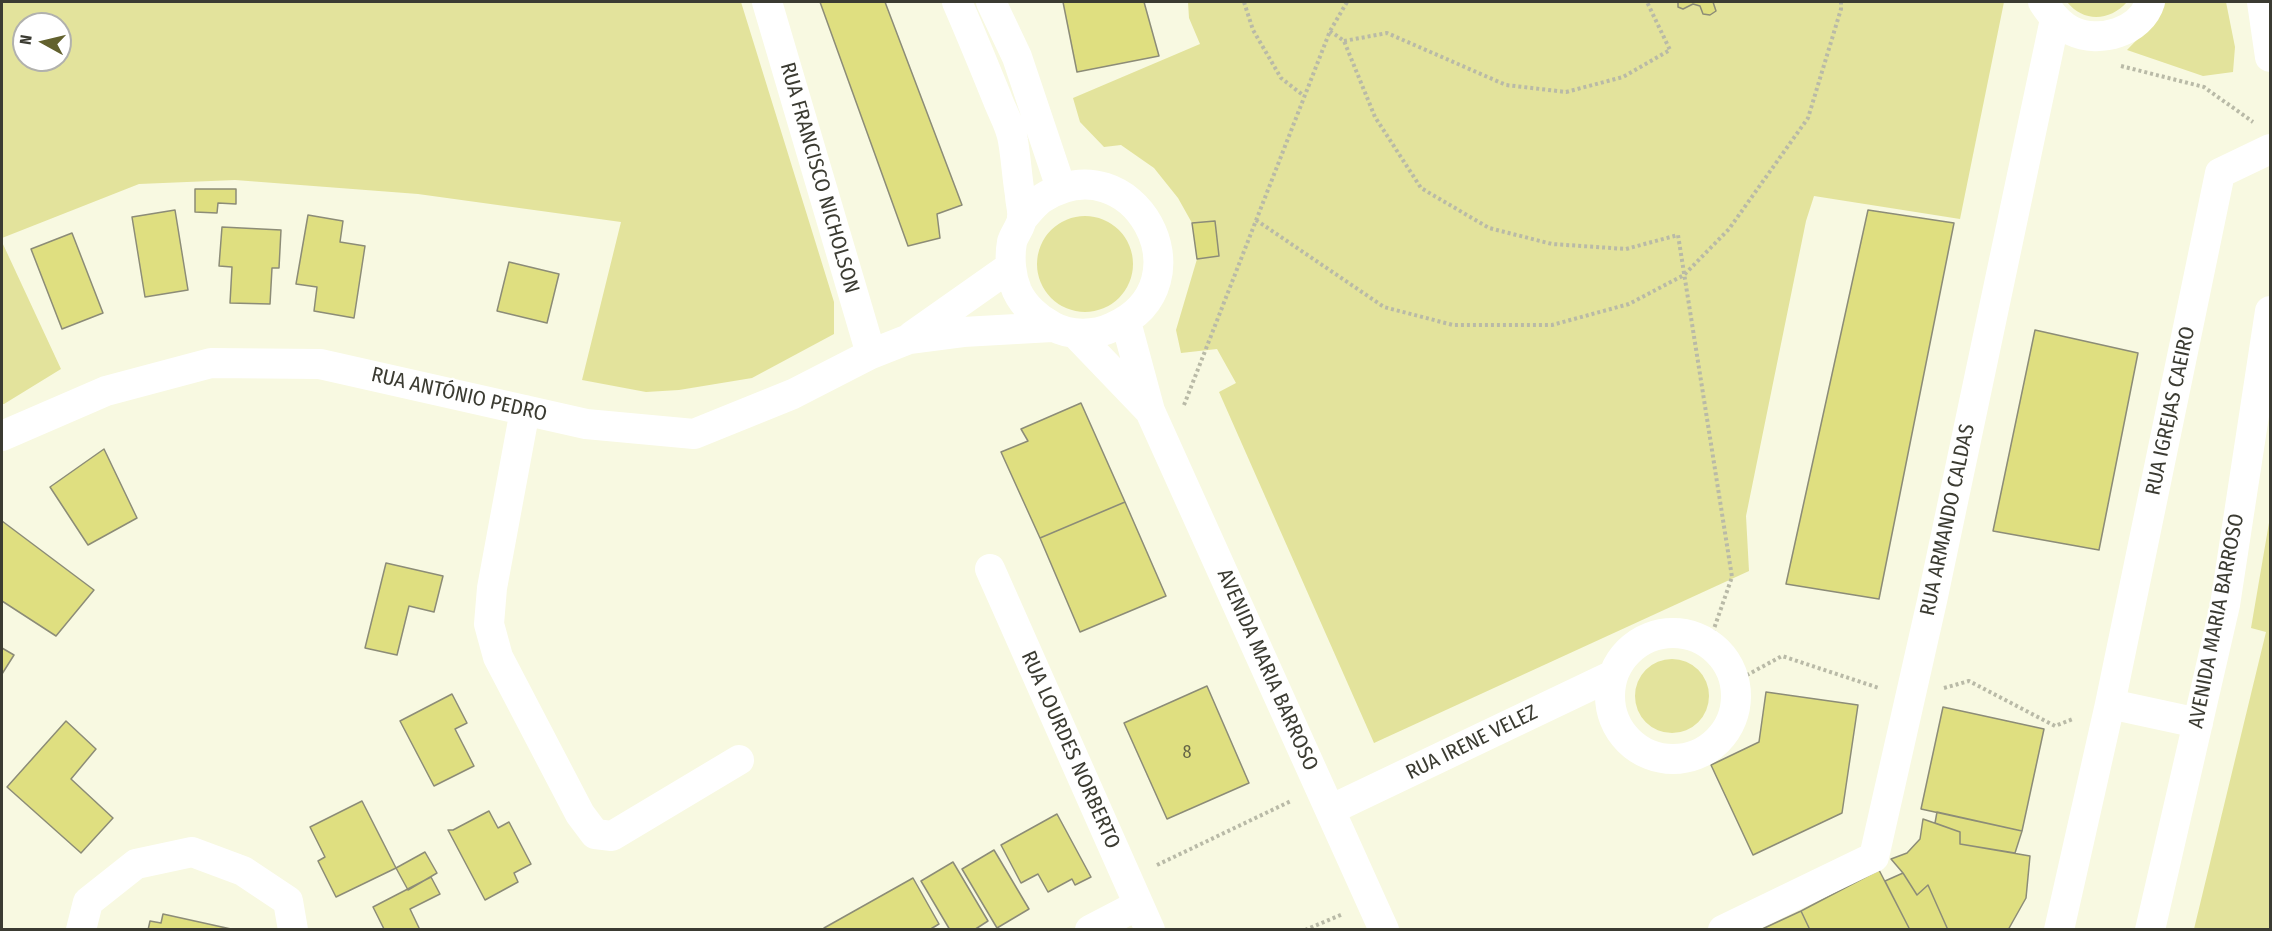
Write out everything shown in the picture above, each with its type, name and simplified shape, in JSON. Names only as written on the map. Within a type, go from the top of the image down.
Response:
[{"type":"street","name":"RUA FRANCISCO NICHOLSON","points":[[767,2],[871,354]]},
{"type":"street","name":"AVENIDA MARIA BARROSO","points":[[957,2],[1013,138],[1022,219]]},
{"type":"street","points":[[990,2],[1017,57],[1061,188]]},
{"type":"street","name":"RUA ARMANDO CALDAS","points":[[2049,10],[2072,31],[2091,37],[2119,33],[2136,22],[2150,2]]},
{"type":"street","points":[[2262,2],[2271,57]]},
{"type":"street","name":"RUA ARMANDO CALDAS","points":[[1723,930],[1874,857],[1932,601],[2049,10]]},
{"type":"street","name":"RUA IGREJAS CAEIRO","points":[[2060,930],[2110,704],[2220,173],[2266,139]]},
{"type":"street","name":"AVENIDA MARIA BARROSO","points":[[1064,330],[1102,332],[1126,322],[1150,296],[1158,272],[1158,246],[1149,222],[1133,203],[1112,190],[1086,185],[1061,188],[1039,200],[1022,219],[1012,242],[1011,267],[1017,292],[1032,312],[1064,330],[1150,411]]},
{"type":"street","name":"RUA ANTÓNIO PEDRO","points":[[2,436],[106,391],[211,363],[320,364],[586,423],[694,434],[793,394],[871,354],[909,339],[1011,267]]},
{"type":"street","name":"AVENIDA MARIA BARROSO","points":[[2150,930],[2225,605],[2271,311]]},
{"type":"street","name":"AVENIDA MARIA BARROSO","points":[[1126,322],[1150,411],[1384,930]]},
{"type":"street","name":"RUA ANTÓNIO PEDRO","points":[[909,339],[963,332],[1064,330]]},
{"type":"street","points":[[525,410],[492,588],[489,624],[498,657],[580,814],[595,834],[612,837],[739,760]]},
{"type":"street","name":"RUA LOURDES NORBERTO","points":[[990,569],[1138,904]]},
{"type":"street","points":[[1665,632],[1688,633],[1710,643],[1726,659],[1736,681],[1737,705],[1729,727],[1714,745],[1694,757],[1670,760],[1648,755],[1628,741],[1615,722],[1610,699],[1613,675],[1624,655],[1643,639],[1665,632]]},
{"type":"street","name":"RUA IRENE VELEZ","points":[[1325,799],[1613,675]]},
{"type":"street","points":[[2110,704],[2198,723]]},
{"type":"street","points":[[81,930],[88,902],[136,864],[192,852],[243,871],[288,901],[294,930]]},
{"type":"street","points":[[1090,930],[1138,904]]},
{"type":"path","points":[[1244,2],[1253,30],[1281,78],[1304,96]]},
{"type":"path","points":[[1167,448],[1330,31],[1347,2]]},
{"type":"path","points":[[1344,41],[1387,33],[1506,84],[1566,92],[1623,77],[1670,50],[1647,2]]},
{"type":"path","points":[[1256,220],[1384,307],[1454,325],[1552,325],[1629,304],[1684,275],[1729,229],[1808,118],[1841,9],[1841,2]]},
{"type":"path","points":[[1330,31],[1344,41],[1375,117],[1421,188],[1489,228],[1552,244],[1626,249],[1678,235],[1732,578],[1710,643]]},
{"type":"path","points":[[2115,65],[2204,87],[2266,139]]},
{"type":"path","points":[[1138,904],[1325,799]]},
{"type":"path","points":[[1305,930],[1371,902]]},
{"type":"green space","points":[[2,2],[741,2],[834,302],[834,334],[752,378],[679,390],[646,392],[582,380],[621,222],[418,194],[235,180],[139,184],[2,238]]},
{"type":"green space","points":[[1188,2],[2004,2],[1960,219],[1814,196],[1806,221],[1746,516],[1749,571],[1374,743],[1219,392],[1236,383],[1217,349],[1181,353],[1176,330],[1197,259],[1192,223],[1178,198],[1154,168],[1121,145],[1104,147],[1080,122],[1073,98],[1200,44],[1189,18]]},
{"type":"green space","points":[[2067,2],[2127,2],[2113,13],[2097,17],[2081,14]]},
{"type":"green space","points":[[2161,2],[2226,2],[2235,47],[2233,72],[2203,76],[2127,50],[2156,20]]},
{"type":"green space","points":[[1085,216],[1103,220],[1119,230],[1129,246],[1133,264],[1129,282],[1119,298],[1103,308],[1085,312],[1067,308],[1051,298],[1041,282],[1037,264],[1041,246],[1051,230],[1067,220]]},
{"type":"green space","points":[[2,242],[61,369],[4,404],[2,404]]},
{"type":"green space","points":[[2270,517],[2270,929],[2194,929],[2266,632],[2251,628]]},
{"type":"green space","points":[[1672,659],[1686,662],[1698,670],[1706,682],[1709,696],[1706,710],[1698,722],[1686,730],[1672,733],[1658,730],[1646,722],[1638,710],[1635,696],[1638,682],[1646,670],[1658,662]]},
{"type":"building","points":[[820,2],[885,2],[962,205],[937,214],[940,238],[908,246]]},
{"type":"building","points":[[1063,2],[1144,2],[1159,56],[1077,72]]},
{"type":"building","points":[[1678,2],[1713,2],[1716,11],[1710,15],[1703,14],[1700,6],[1693,4],[1683,9],[1678,7]]},
{"type":"building","points":[[195,189],[236,189],[236,204],[218,203],[217,213],[195,212]]},
{"type":"building","points":[[175,210],[188,290],[145,297],[132,217]]},
{"type":"building","points":[[1868,210],[1954,223],[1879,599],[1786,584]]},
{"type":"building","points":[[308,215],[343,221],[340,242],[365,246],[354,318],[314,311],[317,287],[296,284]]},
{"type":"building","points":[[1215,221],[1219,256],[1197,259],[1192,223]]},
{"type":"building","points":[[222,227],[281,230],[279,268],[272,268],[270,304],[230,303],[232,267],[219,266]]},
{"type":"building","points":[[72,233],[103,313],[62,329],[31,249]]},
{"type":"building","points":[[509,262],[559,274],[547,323],[497,311]]},
{"type":"building","points":[[2035,330],[2138,353],[2099,550],[1993,531]]},
{"type":"building","points":[[1081,403],[1125,502],[1040,538],[1001,452],[1028,441],[1021,429]]},
{"type":"building","points":[[104,449],[137,518],[88,545],[50,487]]},
{"type":"building","points":[[1125,502],[1166,596],[1080,632],[1040,538]]},
{"type":"building","points":[[2,521],[94,590],[56,636],[2,601]]},
{"type":"building","points":[[386,563],[443,576],[434,612],[409,606],[397,655],[365,648]]},
{"type":"building","points":[[2,648],[14,655],[2,674]]},
{"type":"building","points":[[1207,686],[1249,783],[1167,819],[1124,723]]},
{"type":"building","points":[[1766,692],[1858,705],[1842,813],[1753,855],[1711,765],[1759,742]]},
{"type":"building","points":[[452,694],[467,723],[455,729],[474,766],[434,786],[400,721]]},
{"type":"building","points":[[1943,707],[2044,729],[2022,831],[1921,809]]},
{"type":"building","points":[[66,721],[96,749],[71,779],[113,818],[81,853],[7,787]]},
{"type":"building","points":[[362,801],[396,868],[336,897],[318,861],[325,857],[310,827]]},
{"type":"building","points":[[489,811],[498,828],[509,822],[531,864],[514,873],[518,882],[485,900],[448,830],[453,830]]},
{"type":"building","points":[[1937,812],[2022,831],[2015,853],[1960,844],[1960,832],[1935,823]]},
{"type":"building","points":[[1057,814],[1091,877],[1075,885],[1072,879],[1048,892],[1038,874],[1021,883],[1001,845]]},
{"type":"building","points":[[1923,819],[1960,832],[1960,844],[2030,856],[2026,898],[2008,930],[1948,930],[1928,885],[1917,895],[1891,859],[1907,853],[1920,839]]},
{"type":"building","points":[[994,850],[1029,909],[997,928],[962,869]]},
{"type":"building","points":[[425,852],[437,873],[408,890],[396,868]]},
{"type":"building","points":[[953,862],[988,921],[974,930],[950,930],[921,881]]},
{"type":"building","points":[[1879,870],[1910,930],[1810,930],[1801,911]]},
{"type":"building","points":[[1903,873],[1917,895],[1928,885],[1948,930],[1910,930],[1885,881]]},
{"type":"building","points":[[431,877],[440,894],[410,909],[420,930],[382,930],[384,929],[373,907]]},
{"type":"building","points":[[913,878],[939,924],[929,930],[825,930],[824,928]]},
{"type":"building","points":[[1801,911],[1810,930],[1760,930]]},
{"type":"building","points":[[163,914],[231,930],[148,930],[150,921],[161,923]]}]
